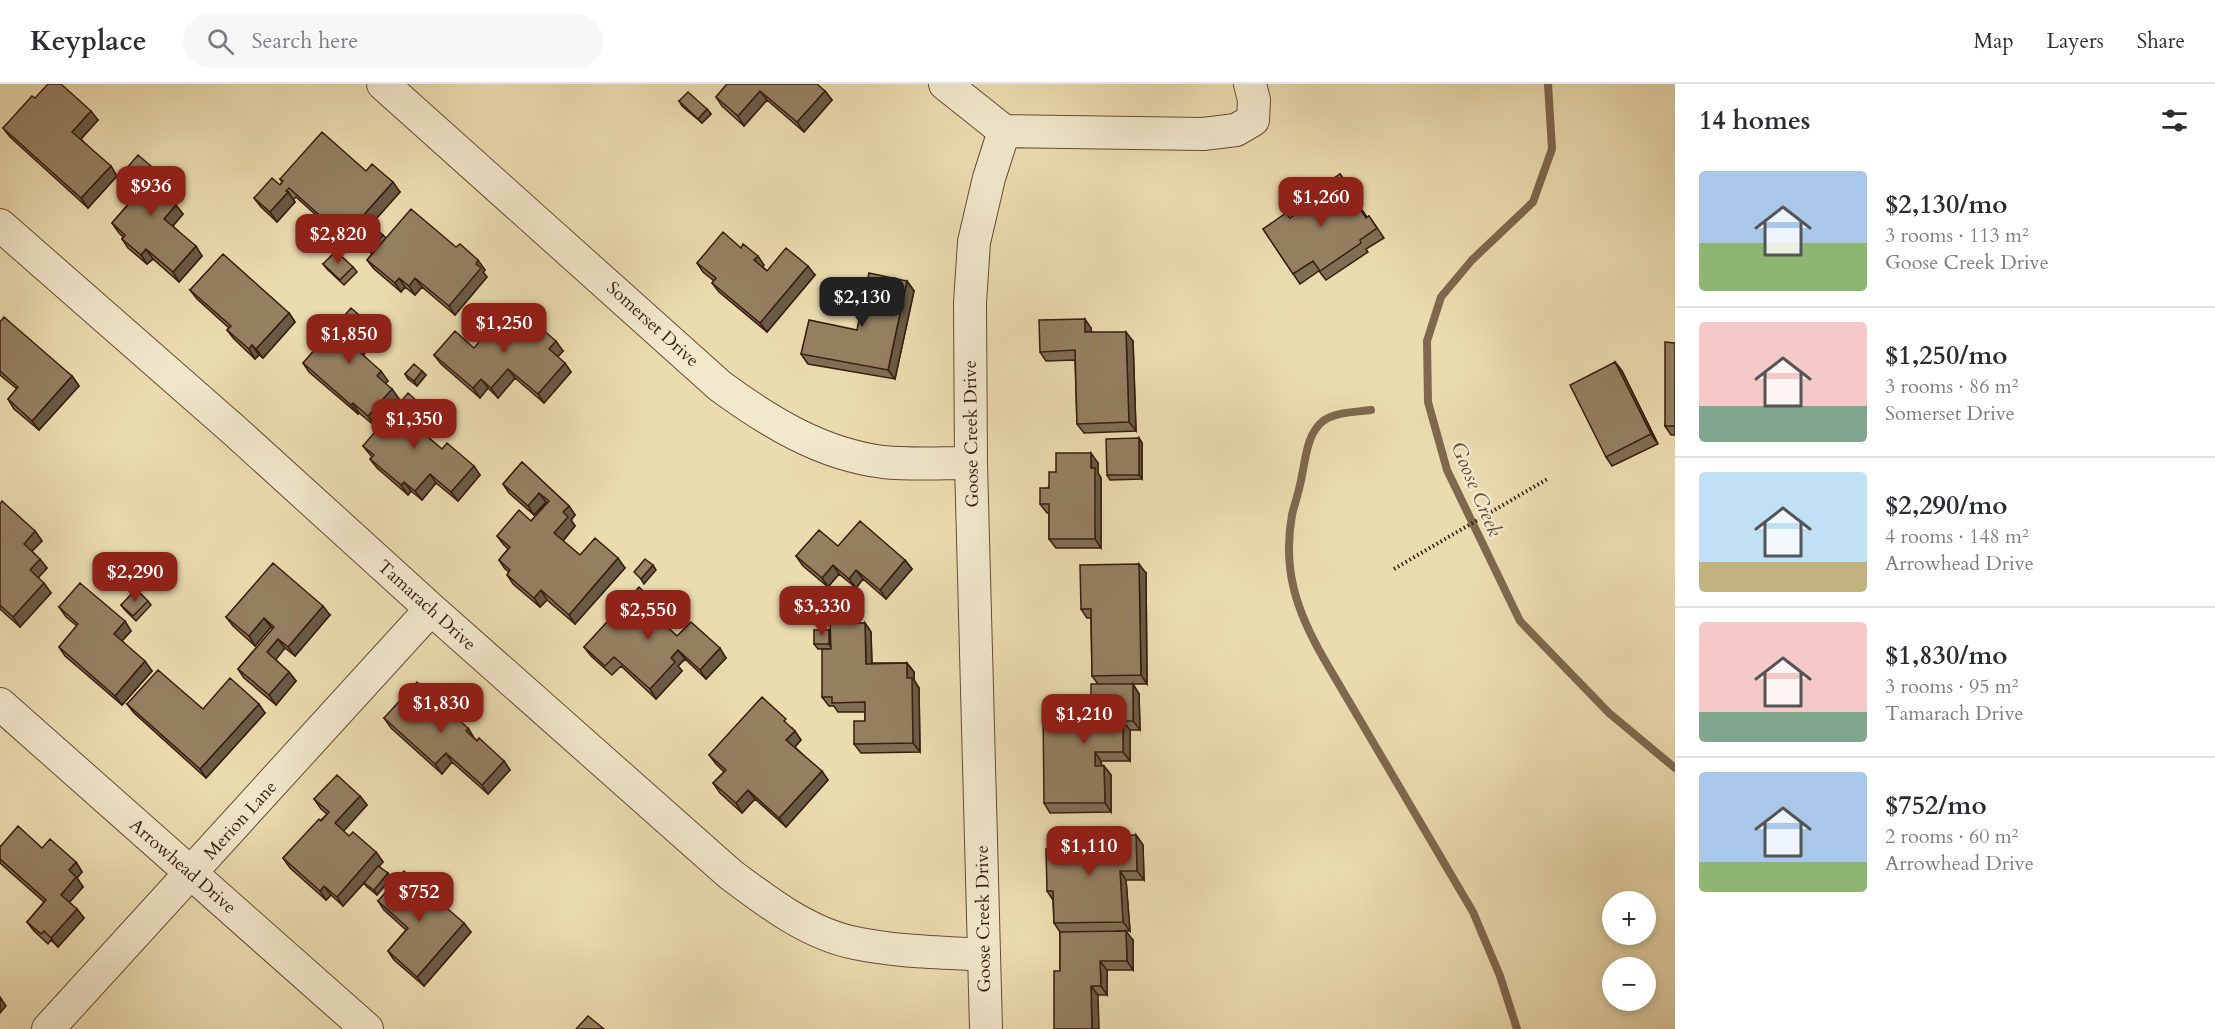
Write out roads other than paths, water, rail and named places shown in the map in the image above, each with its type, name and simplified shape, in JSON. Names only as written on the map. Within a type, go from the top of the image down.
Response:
[{"type":"street","name":"Somerset Drive","points":[[383,84],[720,386],[753,411],[789,432],[817,444],[880,461],[905,464],[971,463]]},
{"type":"street","points":[[945,84],[1004,131],[1176,135],[1236,130],[1252,120],[1254,100],[1250,84]]},
{"type":"street","name":"Goose Creek Drive","points":[[986,1029],[971,463],[970,303],[974,242],[989,178],[1004,131]]},
{"type":"street","name":"Tamarach Drive","points":[[0,225],[235,431],[431,609],[730,874],[762,898],[818,930],[854,943],[984,955]]},
{"type":"street","name":"Merion Lane","points":[[48,1029],[431,609]]},
{"type":"street","name":"Arrowhead Drive","points":[[0,704],[367,1029]]},
{"type":"waterway","name":"Goose Creek","points":[[1548,84],[1552,149],[1533,202],[1472,260],[1441,297],[1427,341],[1428,402],[1447,470],[1520,621],[1609,713],[1675,768]]},
{"type":"waterway","points":[[1371,410],[1328,418],[1318,426],[1310,439],[1289,535],[1294,590],[1314,642],[1473,912],[1500,976],[1517,1029]]}]
